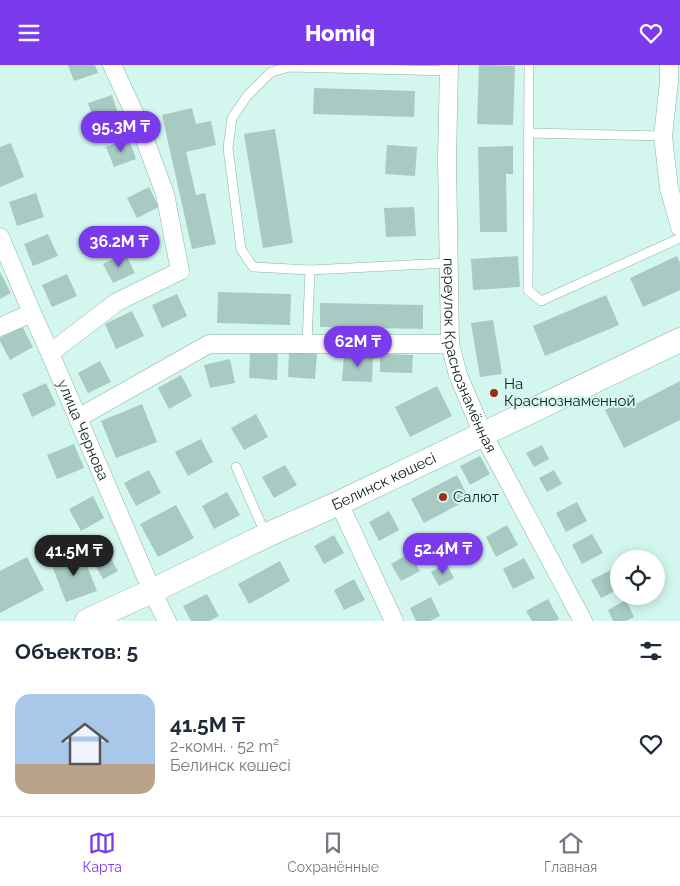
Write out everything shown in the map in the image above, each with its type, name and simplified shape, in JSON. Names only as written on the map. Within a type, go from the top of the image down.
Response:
[{"type":"main road","name":"Белинск көшесі","points":[[87,621],[680,340]]},
{"type":"street","points":[[50,353],[117,301],[180,271],[165,194],[138,121],[112,65]]},
{"type":"street","name":"переулок Краснознамённая","points":[[449,68],[450,344],[458,375],[483,434],[584,621]]},
{"type":"street","points":[[673,76],[663,136],[669,187],[680,227]]},
{"type":"street","name":"улица Чернова","points":[[0,237],[152,591],[167,621]]},
{"type":"street","points":[[0,327],[32,313]]},
{"type":"street","points":[[78,418],[209,344],[450,344]]},
{"type":"street","points":[[339,503],[394,621]]},
{"type":"lane","points":[[529,65],[528,290],[541,301],[680,238]]},
{"type":"lane","points":[[449,68],[290,67],[271,72],[247,96],[232,118],[228,148],[241,249],[253,267],[310,270],[449,263]]},
{"type":"lane","points":[[528,133],[663,136]]},
{"type":"lane","points":[[307,343],[310,270]]},
{"type":"lane","points":[[236,467],[267,535]]},
{"type":"building","points":[[68,65],[95,65],[98,73],[74,81]]},
{"type":"building","points":[[479,65],[515,66],[513,125],[477,124]]},
{"type":"building","points":[[314,88],[415,91],[414,117],[313,114]]},
{"type":"building","points":[[112,95],[119,117],[95,125],[88,103]]},
{"type":"building","points":[[192,108],[196,124],[211,121],[216,145],[186,152],[196,195],[205,193],[216,244],[192,249],[162,115]]},
{"type":"building","points":[[275,129],[293,243],[263,248],[244,134]]},
{"type":"building","points":[[129,139],[136,159],[114,167],[106,147]]},
{"type":"building","points":[[11,143],[24,177],[0,187],[0,147]]},
{"type":"building","points":[[387,145],[417,147],[415,176],[385,174]]},
{"type":"building","points":[[513,146],[513,174],[506,174],[507,232],[480,232],[478,147]]},
{"type":"building","points":[[149,187],[159,207],[137,218],[127,198]]},
{"type":"building","points":[[36,193],[44,217],[17,226],[9,202]]},
{"type":"building","points":[[414,207],[416,236],[386,237],[384,208]]},
{"type":"building","points":[[48,234],[58,256],[33,266],[24,244]]},
{"type":"building","points":[[125,253],[135,273],[113,283],[103,264]]},
{"type":"building","points":[[518,256],[520,287],[473,290],[471,259]]},
{"type":"building","points":[[677,256],[680,263],[680,290],[643,307],[630,278]]},
{"type":"building","points":[[0,272],[11,293],[0,299]]},
{"type":"building","points":[[67,274],[77,296],[52,307],[42,285]]},
{"type":"building","points":[[218,292],[291,294],[290,325],[217,323]]},
{"type":"building","points":[[177,294],[187,316],[162,328],[152,305]]},
{"type":"building","points":[[606,295],[619,325],[545,356],[533,326]]},
{"type":"building","points":[[320,303],[423,305],[423,329],[320,327]]},
{"type":"building","points":[[132,311],[144,336],[116,349],[105,324]]},
{"type":"building","points":[[493,320],[502,374],[480,377],[471,323]]},
{"type":"building","points":[[22,326],[33,347],[10,360],[0,338]]},
{"type":"building","points":[[289,352],[317,354],[315,379],[288,377]]},
{"type":"building","points":[[250,353],[278,354],[277,380],[249,378]]},
{"type":"building","points":[[344,354],[373,355],[372,382],[342,381]]},
{"type":"building","points":[[380,354],[413,355],[412,373],[380,372]]},
{"type":"building","points":[[230,359],[235,383],[210,388],[204,365]]},
{"type":"building","points":[[100,361],[111,382],[88,393],[78,373]]},
{"type":"building","points":[[181,375],[192,396],[169,409],[158,388]]},
{"type":"building","points":[[680,381],[680,420],[624,448],[605,410],[626,399],[630,407]]},
{"type":"building","points":[[46,383],[56,405],[32,417],[22,394]]},
{"type":"building","points":[[437,386],[452,416],[410,437],[395,407]]},
{"type":"building","points":[[142,404],[157,442],[116,458],[101,421]]},
{"type":"building","points":[[256,414],[268,437],[244,450],[231,428]]},
{"type":"building","points":[[201,439],[213,462],[188,476],[175,452]]},
{"type":"building","points":[[74,444],[84,468],[57,479],[47,455]]},
{"type":"building","points":[[542,445],[549,459],[534,467],[526,453]]},
{"type":"building","points":[[480,456],[490,474],[470,485],[460,466]]},
{"type":"building","points":[[285,465],[297,485],[274,498],[262,477]]},
{"type":"building","points":[[149,470],[161,493],[136,506],[124,483]]},
{"type":"building","points":[[554,470],[562,484],[547,492],[539,478]]},
{"type":"building","points":[[457,475],[469,499],[424,523],[411,499]]},
{"type":"building","points":[[227,492],[240,515],[214,529],[202,506]]},
{"type":"building","points":[[93,496],[104,518],[81,531],[69,509]]},
{"type":"building","points":[[577,502],[587,521],[566,532],[556,513]]},
{"type":"building","points":[[176,505],[194,538],[158,557],[140,524]]},
{"type":"building","points":[[389,511],[399,530],[379,541],[369,522]]},
{"type":"building","points":[[507,525],[518,545],[496,557],[486,537]]},
{"type":"building","points":[[592,534],[603,553],[582,564],[572,545]]},
{"type":"building","points":[[334,535],[344,553],[324,564],[314,546]]},
{"type":"building","points":[[81,551],[97,591],[66,602],[51,563]]},
{"type":"building","points":[[410,553],[420,571],[401,581],[391,564]]},
{"type":"building","points":[[27,557],[44,590],[0,613],[0,571]]},
{"type":"building","points":[[110,557],[118,571],[103,579],[95,565]]},
{"type":"building","points":[[524,558],[535,578],[513,589],[503,569]]},
{"type":"building","points":[[280,561],[290,581],[249,604],[238,584]]},
{"type":"building","points":[[446,563],[454,578],[439,586],[431,572]]},
{"type":"building","points":[[610,570],[610,594],[601,598],[591,580]]},
{"type":"building","points":[[354,579],[365,600],[344,610],[334,590]]},
{"type":"building","points":[[207,594],[219,616],[209,621],[191,621],[183,606]]},
{"type":"building","points":[[431,597],[440,616],[430,621],[416,621],[410,608]]},
{"type":"building","points":[[548,599],[559,619],[555,621],[532,621],[526,611]]},
{"type":"building","points":[[617,605],[628,605],[634,617],[626,621],[613,621],[608,610]]},
{"type":"place","name":"На Краснознаменной","points":[[494,393]]},
{"type":"place","name":"Салют","points":[[443,497]]}]
